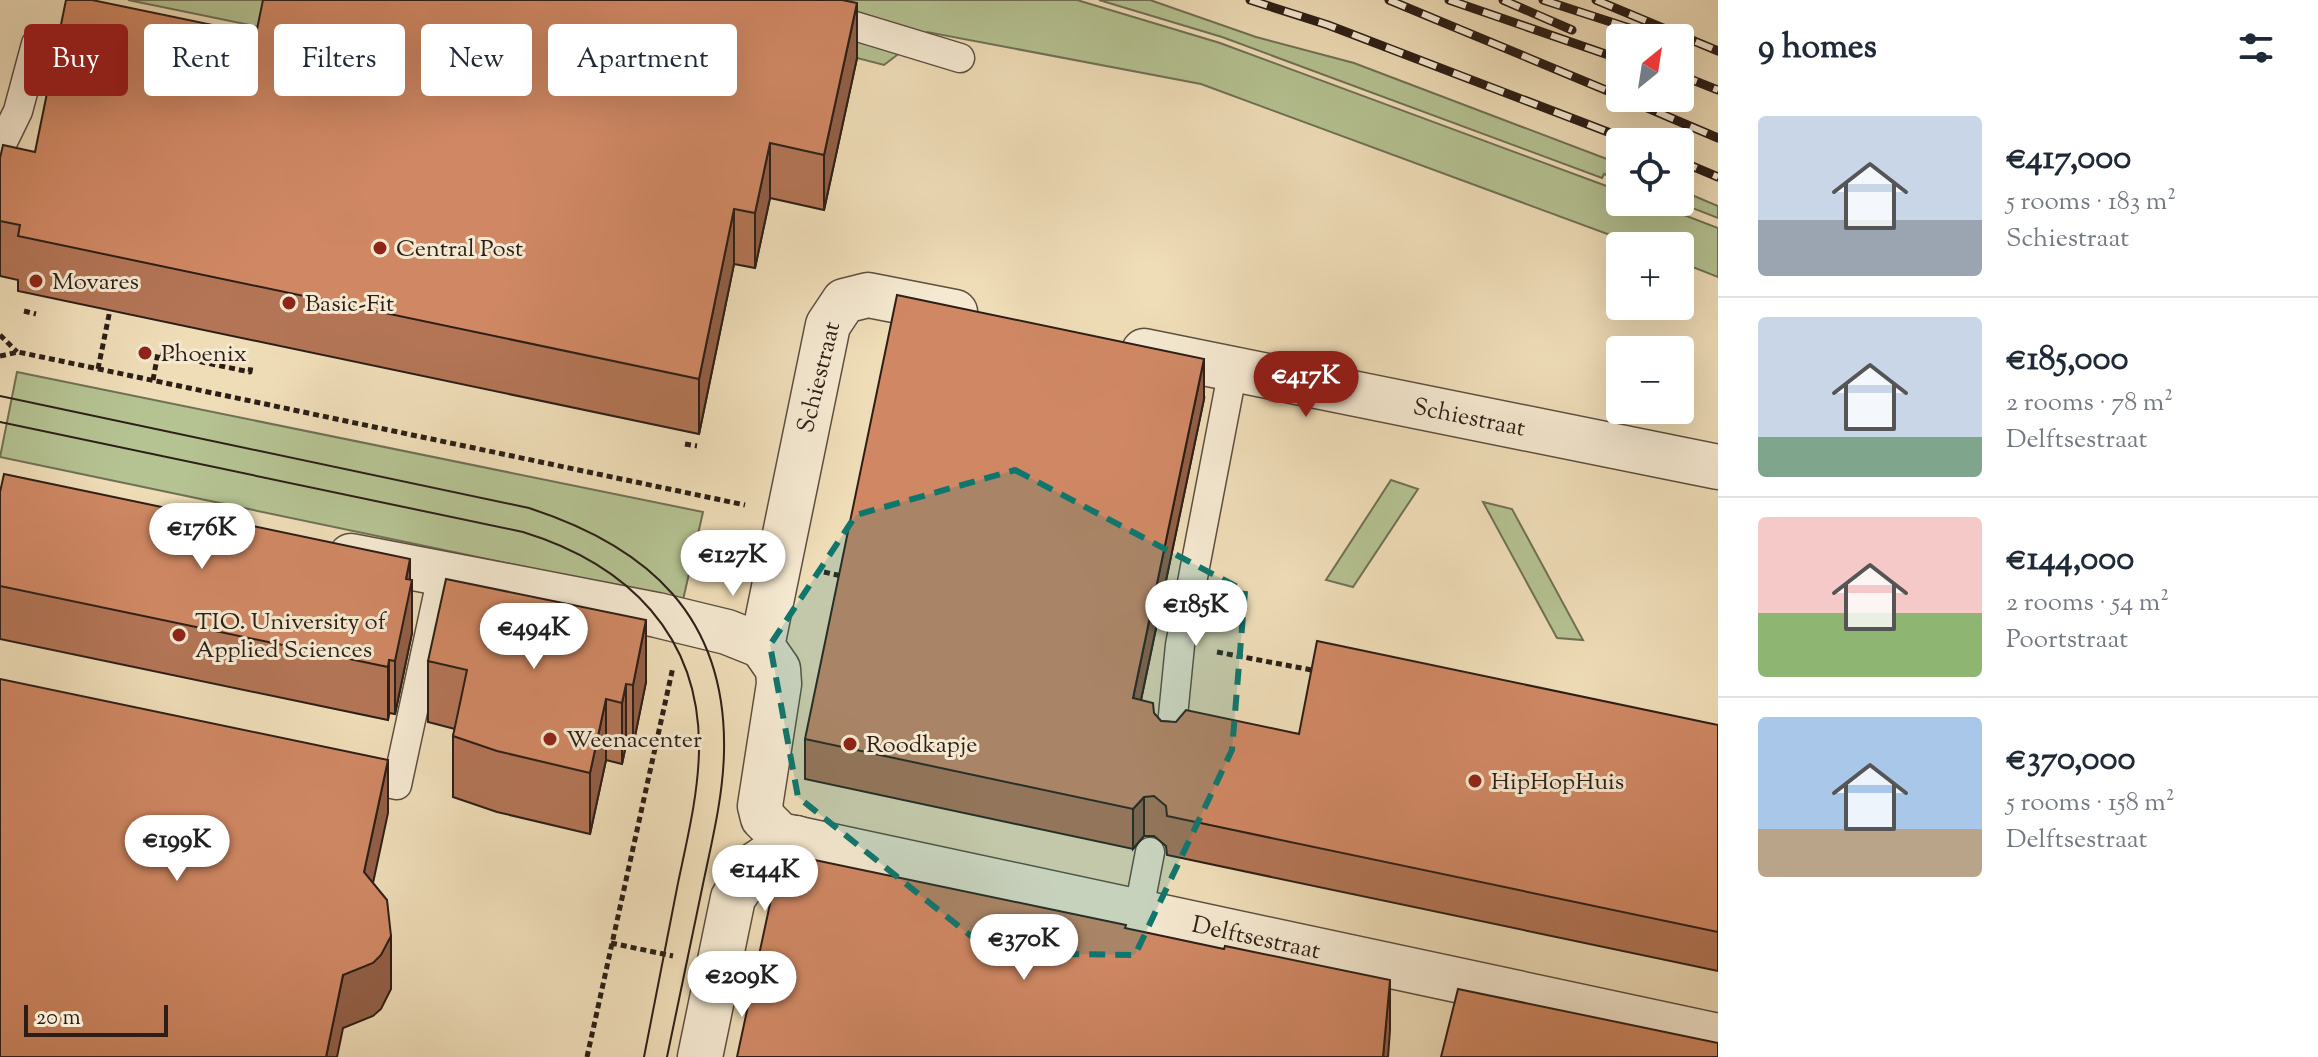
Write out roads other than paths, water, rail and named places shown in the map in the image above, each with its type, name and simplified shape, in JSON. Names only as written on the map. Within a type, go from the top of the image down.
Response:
[{"type":"street","name":"Schiestraat","points":[[762,646],[822,341],[833,312],[844,301],[868,295],[999,321]]},
{"type":"street","name":"Schiestraat","points":[[1106,343],[1718,467]]},
{"type":"street","points":[[305,547],[442,576],[657,615],[727,632],[762,646],[778,669],[779,684],[760,806],[772,828],[780,835],[796,838]]},
{"type":"street","points":[[700,1057],[733,898],[742,881],[772,850],[796,838]]},
{"type":"street","name":"Delftsestraat","points":[[796,838],[1139,909],[1718,1036]]},
{"type":"lane","points":[[769,0],[960,58]]},
{"type":"lane","points":[[0,148],[15,121],[24,88]]},
{"type":"lane","points":[[1170,746],[1180,645],[1233,369]]},
{"type":"lane","points":[[321,769],[397,785],[442,576]]},
{"type":"lane","points":[[1139,909],[1150,852]]},
{"type":"tram line","points":[[0,396],[529,508],[572,524],[611,544],[644,567],[673,594],[695,626],[712,662],[721,704],[724,752],[716,819],[667,1057]]},
{"type":"tram line","points":[[0,422],[523,532],[595,563],[625,585],[651,610],[672,639],[687,672],[696,710],[699,751],[692,818],[644,1057]]},
{"type":"railway","points":[[1250,0],[1328,25],[1606,131]]},
{"type":"railway","points":[[1389,0],[1606,90]]},
{"type":"railway","points":[[1449,0],[1606,54]]},
{"type":"railway","points":[[1503,0],[1572,30]]},
{"type":"railway","points":[[1543,0],[1617,24]]},
{"type":"railway","points":[[1596,0],[1718,51]]},
{"type":"railway","points":[[1694,81],[1718,90]]},
{"type":"railway","points":[[1657,112],[1718,138]]},
{"type":"railway","points":[[1694,167],[1718,177]]},
{"type":"place","name":"Central Post","points":[[380,248]]},
{"type":"place","name":"Movares","points":[[36,281]]},
{"type":"place","name":"Basic-Fit","points":[[289,303]]},
{"type":"place","name":"Phoenix","points":[[145,353]]},
{"type":"place","name":"TIO. University of Applied Sciences","points":[[179,635]]},
{"type":"place","name":"Weenacenter","points":[[550,739]]},
{"type":"place","name":"Roodkapje","points":[[850,744]]},
{"type":"place","name":"HipHopHuis","points":[[1475,781]]}]
